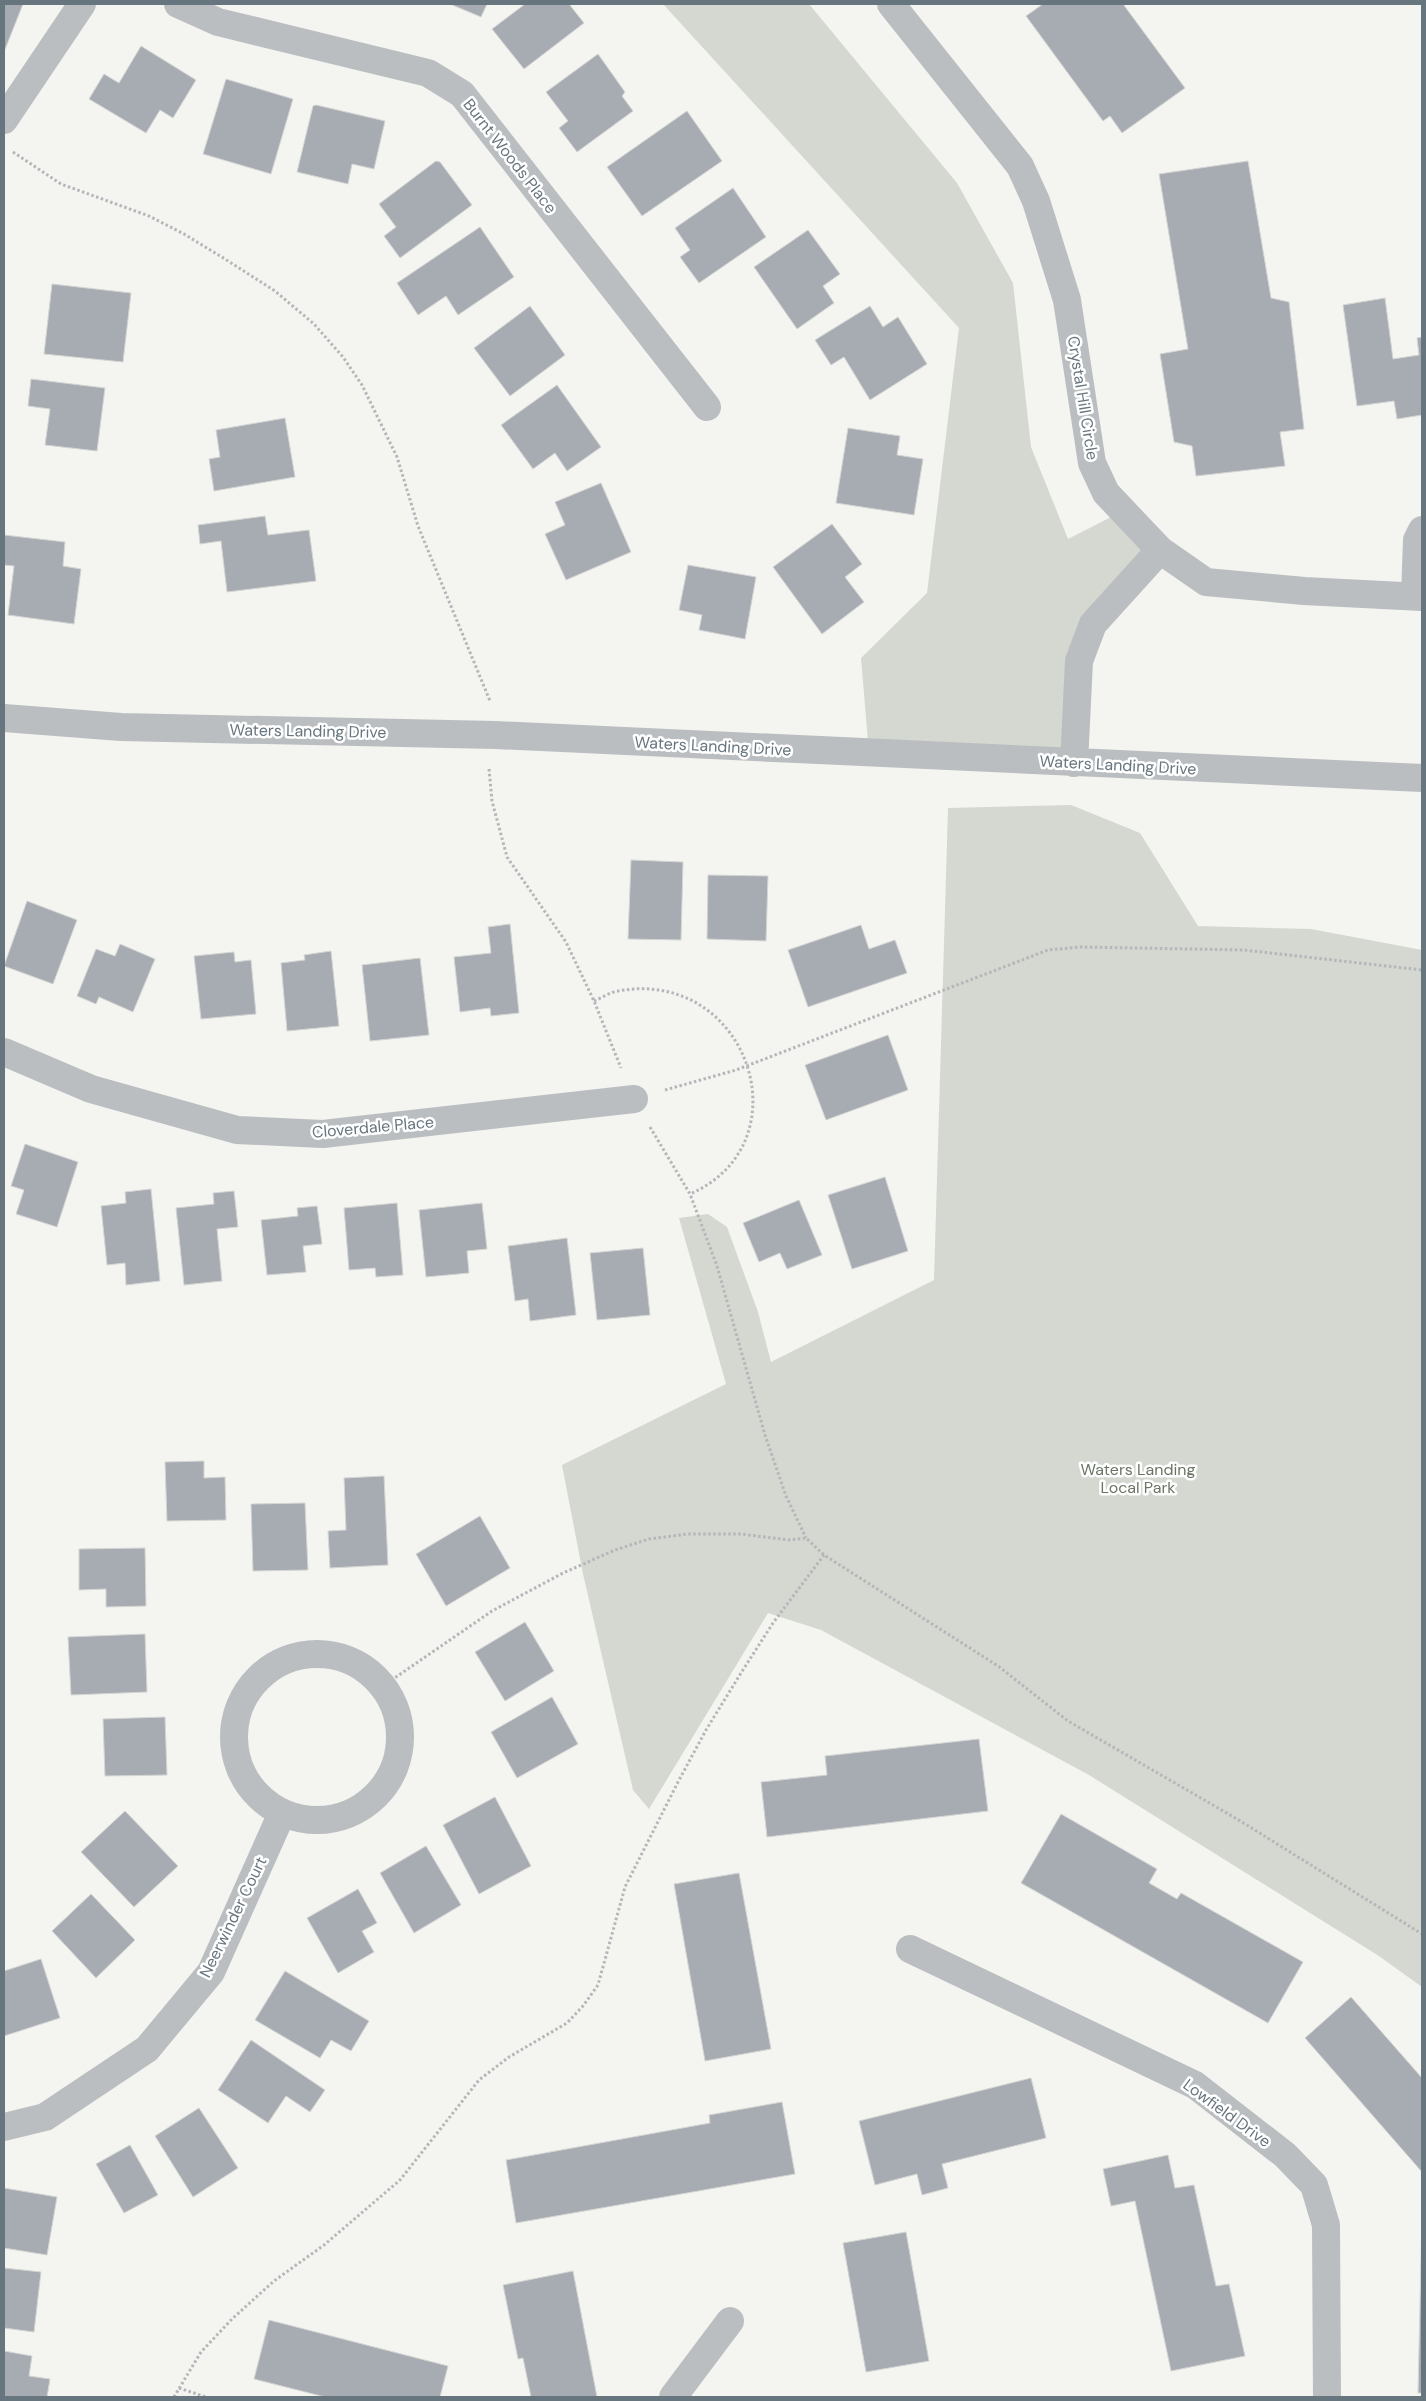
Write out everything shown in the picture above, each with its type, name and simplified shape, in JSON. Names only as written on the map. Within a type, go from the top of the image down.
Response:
[{"type":"street","points":[[4,120],[82,4]]},
{"type":"street","name":"Burnt Woods Place","points":[[178,4],[218,22],[428,73],[462,94],[707,407]]},
{"type":"street","name":"Crystal Hill Circle","points":[[891,4],[1020,166],[1036,201],[1067,300],[1092,463],[1106,493],[1160,550],[1206,582],[1304,591],[1419,597]]},
{"type":"street","points":[[1419,597],[1417,540],[1422,530]]},
{"type":"street","points":[[1074,763],[1079,661],[1093,624],[1160,550]]},
{"type":"street","name":"Waters Landing Drive","points":[[4,718],[121,727],[495,735],[1422,778]]},
{"type":"street","name":"Cloverdale Place","points":[[4,1052],[90,1089],[237,1130],[323,1134],[634,1100]]},
{"type":"street","points":[[320,1653],[346,1659],[370,1672],[383,1686],[388,1692],[399,1716],[401,1743],[395,1770],[380,1792],[360,1809],[335,1819],[308,1821],[282,1813],[261,1799],[245,1780],[235,1756],[233,1730],[239,1706],[252,1684],[271,1667],[295,1656],[320,1653]]},
{"type":"street","name":"Neerwinder Court","points":[[4,2127],[45,2117],[147,2049],[211,1972],[282,1813]]},
{"type":"street","name":"Lowfield Drive","points":[[910,1949],[1195,2085],[1285,2156],[1314,2185],[1326,2225],[1327,2397]]},
{"type":"street","points":[[673,2397],[730,2321]]},
{"type":"path","points":[[8,148],[18,157],[62,184],[149,216],[184,234],[275,291],[314,324],[343,357],[362,385],[397,457],[418,526],[493,708],[495,735],[489,762],[488,781],[507,856],[566,942],[594,1001],[634,1100],[690,1194],[717,1266],[764,1436],[786,1496],[806,1538],[824,1555],[998,1666],[1068,1721],[1237,1819],[1422,1934]]},
{"type":"path","points":[[634,1100],[748,1065],[1048,950],[1080,947],[1244,950],[1422,970]]},
{"type":"path","points":[[594,1001],[617,991],[659,988],[687,997],[706,1009],[737,1042],[748,1065],[753,1089],[751,1112],[746,1134],[738,1154],[722,1174],[704,1188],[690,1194]]},
{"type":"path","points":[[383,1686],[492,1611],[563,1573],[615,1550],[649,1539],[688,1534],[741,1534],[789,1540],[806,1538]]},
{"type":"path","points":[[174,2397],[201,2352],[232,2319],[274,2281],[324,2245],[400,2180],[479,2080],[508,2057],[567,2023],[583,2006],[598,1985],[625,1887],[678,1782],[741,1673],[773,1623],[824,1555]]},
{"type":"path","points":[[179,2388],[206,2397]]},
{"type":"green space","points":[[663,4],[809,4],[957,183],[1013,283],[1031,447],[1068,539],[1123,511],[1160,550],[1093,624],[1074,763],[869,753],[861,658],[927,593],[959,328]]},
{"type":"green space","name":"Waters Landing Local Park","points":[[1071,805],[1140,833],[1198,926],[1311,929],[1422,950],[1422,1987],[1379,1956],[1089,1775],[821,1630],[768,1613],[649,1809],[633,1790],[583,1574],[562,1465],[726,1384],[679,1218],[708,1214],[727,1227],[758,1312],[771,1362],[934,1280],[948,808]]},
{"type":"building","points":[[4,4],[23,4],[4,52]]},
{"type":"building","points":[[450,4],[487,4],[481,17]]},
{"type":"building","points":[[525,4],[569,4],[584,23],[524,69],[492,29]]},
{"type":"building","points":[[1043,4],[1123,4],[1185,88],[1122,133],[1110,116],[1103,121],[1026,16]]},
{"type":"building","points":[[141,46],[196,80],[173,118],[160,110],[146,133],[89,99],[104,74],[119,83]]},
{"type":"building","points":[[598,54],[625,92],[622,96],[633,111],[577,152],[559,128],[568,121],[546,92]]},
{"type":"building","points":[[226,79],[293,99],[271,174],[203,154]]},
{"type":"building","points":[[316,105],[385,121],[374,169],[352,164],[348,184],[297,172],[313,106]]},
{"type":"building","points":[[687,111],[722,161],[642,216],[607,167]]},
{"type":"building","points":[[436,161],[440,162],[472,205],[400,258],[384,236],[396,227],[379,204]]},
{"type":"building","points":[[1248,161],[1271,298],[1289,302],[1304,429],[1280,432],[1285,466],[1196,476],[1192,446],[1174,442],[1160,354],[1188,349],[1159,174]]},
{"type":"building","points":[[733,188],[766,237],[699,283],[680,257],[690,250],[675,228]]},
{"type":"building","points":[[480,227],[514,277],[458,315],[446,296],[418,315],[397,283]]},
{"type":"building","points":[[808,230],[840,274],[823,286],[834,303],[797,329],[754,267]]},
{"type":"building","points":[[52,284],[131,293],[123,362],[44,354]]},
{"type":"building","points":[[1385,298],[1393,359],[1419,355],[1417,338],[1422,337],[1422,415],[1397,419],[1394,401],[1357,406],[1343,305]]},
{"type":"building","points":[[530,306],[565,355],[510,396],[474,348]]},
{"type":"building","points":[[870,306],[883,327],[898,317],[927,364],[870,400],[844,357],[831,365],[815,340]]},
{"type":"building","points":[[31,379],[105,388],[97,451],[45,445],[50,409],[28,406]]},
{"type":"building","points":[[557,385],[601,447],[567,471],[555,453],[533,469],[501,425]]},
{"type":"building","points":[[285,418],[295,477],[214,491],[209,459],[220,457],[216,430]]},
{"type":"building","points":[[848,428],[900,436],[897,455],[923,459],[914,515],[836,503]]},
{"type":"building","points":[[601,483],[631,552],[566,580],[545,534],[565,525],[555,502]]},
{"type":"building","points":[[265,516],[268,535],[309,530],[316,581],[227,592],[221,541],[200,544],[198,525]]},
{"type":"building","points":[[832,524],[862,564],[845,577],[864,602],[822,634],[773,567]]},
{"type":"building","points":[[4,535],[65,542],[63,566],[81,569],[74,624],[8,615],[14,566],[4,565]]},
{"type":"building","points":[[688,565],[756,577],[745,639],[699,630],[702,615],[679,610]]},
{"type":"building","points":[[631,860],[683,862],[681,940],[628,939]]},
{"type":"building","points":[[708,875],[768,876],[766,941],[707,939]]},
{"type":"building","points":[[27,901],[77,920],[53,984],[4,966]]},
{"type":"building","points":[[510,924],[519,1013],[491,1016],[490,1008],[460,1012],[454,957],[491,953],[488,927]]},
{"type":"building","points":[[861,925],[869,949],[895,940],[907,973],[808,1007],[788,950]]},
{"type":"building","points":[[120,944],[155,959],[133,1012],[99,997],[96,1004],[77,996],[96,949],[115,956]]},
{"type":"building","points":[[331,951],[339,1026],[287,1031],[281,963],[305,960],[304,955]]},
{"type":"building","points":[[234,952],[235,962],[251,960],[256,1014],[201,1019],[194,956]]},
{"type":"building","points":[[420,958],[429,1035],[370,1041],[362,965]]},
{"type":"building","points":[[888,1035],[908,1090],[826,1120],[805,1065]]},
{"type":"building","points":[[25,1144],[78,1162],[57,1227],[16,1214],[24,1190],[11,1186]]},
{"type":"building","points":[[885,1177],[908,1251],[852,1269],[828,1195]]},
{"type":"building","points":[[151,1189],[160,1281],[126,1285],[125,1263],[107,1265],[101,1206],[126,1203],[125,1192]]},
{"type":"building","points":[[234,1191],[238,1227],[217,1229],[222,1281],[184,1285],[176,1208],[214,1204],[213,1193]]},
{"type":"building","points":[[799,1200],[822,1255],[787,1269],[780,1253],[759,1262],[743,1223]]},
{"type":"building","points":[[397,1203],[403,1275],[376,1277],[375,1268],[349,1270],[344,1208]]},
{"type":"building","points":[[482,1203],[487,1249],[467,1251],[469,1273],[426,1277],[419,1210]]},
{"type":"building","points":[[317,1206],[322,1244],[303,1246],[306,1272],[267,1275],[261,1220],[298,1216],[297,1208]]},
{"type":"building","points":[[567,1238],[576,1315],[530,1321],[528,1299],[515,1301],[508,1246]]},
{"type":"building","points":[[643,1248],[650,1315],[597,1320],[590,1253]]},
{"type":"building","points":[[204,1461],[204,1478],[225,1477],[226,1520],[167,1521],[165,1462]]},
{"type":"building","points":[[384,1476],[388,1565],[330,1568],[328,1531],[346,1530],[344,1478]]},
{"type":"building","points":[[305,1503],[308,1570],[253,1571],[251,1504]]},
{"type":"building","points":[[480,1516],[510,1568],[446,1606],[416,1554]]},
{"type":"building","points":[[145,1548],[146,1606],[106,1607],[106,1589],[79,1590],[79,1549]]},
{"type":"building","points":[[525,1622],[554,1671],[505,1701],[475,1652]]},
{"type":"building","points":[[145,1634],[147,1692],[71,1695],[68,1637]]},
{"type":"building","points":[[552,1697],[578,1744],[517,1778],[491,1732]]},
{"type":"building","points":[[165,1717],[167,1775],[105,1776],[103,1719]]},
{"type":"building","points":[[979,1739],[988,1811],[767,1837],[761,1782],[827,1775],[825,1756]]},
{"type":"building","points":[[495,1797],[531,1866],[479,1894],[443,1825]]},
{"type":"building","points":[[125,1811],[178,1866],[134,1907],[81,1852]]},
{"type":"building","points":[[1061,1814],[1157,1869],[1149,1883],[1177,1899],[1181,1893],[1303,1962],[1268,2023],[1021,1883]]},
{"type":"building","points":[[426,1846],[461,1905],[414,1933],[380,1873]]},
{"type":"building","points":[[739,1873],[771,2049],[705,2061],[674,1884]]},
{"type":"building","points":[[358,1889],[377,1923],[362,1931],[374,1952],[338,1973],[307,1918]]},
{"type":"building","points":[[91,1894],[135,1940],[96,1978],[52,1931]]},
{"type":"building","points":[[41,1959],[60,2018],[4,2036],[4,1971]]},
{"type":"building","points":[[285,1971],[369,2021],[351,2051],[331,2040],[320,2058],[255,2020]]},
{"type":"building","points":[[1351,1997],[1422,2078],[1422,2172],[1305,2038]]},
{"type":"building","points":[[251,2040],[325,2090],[310,2112],[286,2096],[268,2123],[218,2090]]},
{"type":"building","points":[[1031,2078],[1046,2138],[942,2164],[948,2188],[922,2195],[917,2174],[875,2185],[859,2121]]},
{"type":"building","points":[[782,2102],[795,2174],[516,2223],[506,2160],[710,2123],[709,2115]]},
{"type":"building","points":[[199,2108],[238,2168],[193,2197],[155,2136]]},
{"type":"building","points":[[130,2145],[158,2195],[124,2213],[96,2164]]},
{"type":"building","points":[[1168,2155],[1175,2188],[1194,2185],[1216,2286],[1229,2284],[1245,2356],[1171,2371],[1135,2201],[1111,2206],[1103,2169]]},
{"type":"building","points":[[4,2188],[57,2197],[47,2255],[4,2248]]},
{"type":"building","points":[[1422,2215],[1422,2393],[1418,2393]]},
{"type":"building","points":[[906,2232],[929,2361],[866,2372],[843,2243]]},
{"type":"building","points":[[4,2268],[41,2272],[34,2332],[4,2328]]},
{"type":"building","points":[[573,2271],[597,2397],[531,2397],[523,2358],[518,2359],[503,2285]]},
{"type":"building","points":[[269,2320],[448,2366],[440,2397],[325,2397],[254,2379]]},
{"type":"building","points":[[4,2351],[32,2356],[29,2376],[50,2379],[47,2397],[4,2397]]}]
